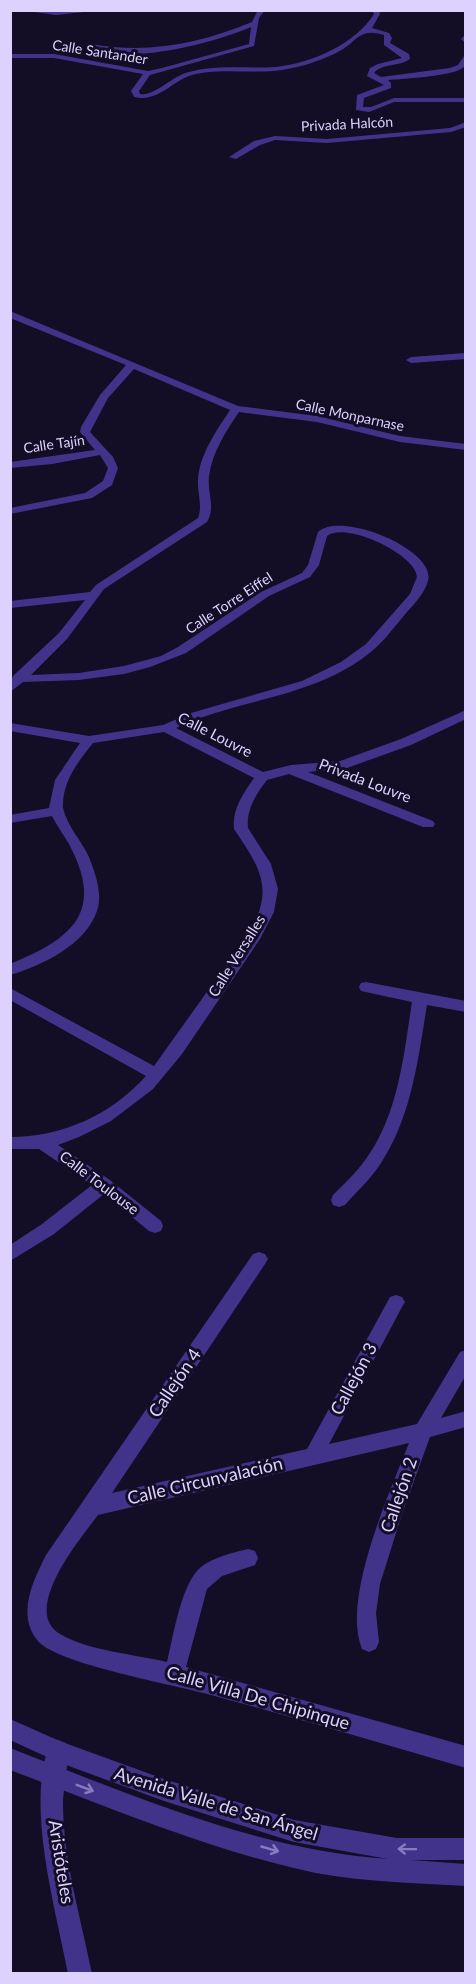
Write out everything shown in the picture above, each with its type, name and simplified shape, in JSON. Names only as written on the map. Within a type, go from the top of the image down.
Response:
[{"type":"street","points":[[23,10],[56,13],[100,10]]},
{"type":"street","name":"Calle Santander","points":[[10,56],[48,56],[148,73],[247,47],[253,42],[254,23],[262,10]]},
{"type":"street","points":[[367,30],[377,14],[375,10]]},
{"type":"street","points":[[91,46],[127,51],[195,44],[225,36],[254,23]]},
{"type":"street","points":[[148,73],[135,91],[141,97],[156,96],[174,79],[201,71],[231,68],[273,69],[313,60],[335,51],[358,32],[367,30],[387,34],[389,38],[386,44],[406,56],[401,63],[374,67],[370,74],[381,79],[388,86],[360,97],[357,105],[359,108],[375,109],[394,100],[465,100]]},
{"type":"street","points":[[465,36],[465,42]]},
{"type":"street","points":[[381,79],[452,70],[461,66],[465,55]]},
{"type":"street","name":"Privada Halcón","points":[[233,157],[258,143],[275,138],[327,141],[451,130],[465,124]]},
{"type":"street","name":"Calle Monparnase","points":[[10,314],[236,409],[317,419],[399,439],[465,447]]},
{"type":"street","points":[[411,360],[465,357]]},
{"type":"street","points":[[10,511],[73,500],[98,490],[108,483],[113,468],[85,432],[86,427],[104,397],[132,365]]},
{"type":"street","points":[[14,683],[63,636],[92,596],[111,578],[203,520],[208,504],[203,485],[203,474],[211,454],[236,409]]},
{"type":"street","name":"Calle Tajín","points":[[10,465],[52,461],[102,452]]},
{"type":"street","name":"Calle Torre Eiffel","points":[[14,683],[109,672],[144,664],[181,651],[267,593],[308,574],[316,558],[321,537],[326,531],[333,529],[350,529],[378,538],[416,560],[424,570],[424,578],[413,597],[386,630],[364,651],[339,668],[289,689],[199,714],[166,728]]},
{"type":"street","points":[[10,605],[75,596],[92,596]]},
{"type":"street","points":[[261,777],[291,769],[342,765],[405,742],[465,714]]},
{"type":"street","name":"Calle Louvre","points":[[10,727],[89,740],[166,728],[261,777]]},
{"type":"street","points":[[10,970],[57,948],[76,931],[87,916],[92,898],[87,870],[77,846],[56,811],[57,795],[62,780],[70,764],[89,740]]},
{"type":"street","name":"Privada Louvre","points":[[291,769],[294,773],[316,777],[428,824]]},
{"type":"street","name":"Calle Versalles","points":[[10,1143],[42,1142],[82,1128],[112,1112],[157,1075],[245,951],[263,921],[270,902],[268,872],[239,822],[246,803],[261,777]]},
{"type":"street","points":[[10,819],[56,811]]},
{"type":"street","points":[[366,987],[465,1007]]},
{"type":"street","points":[[10,993],[157,1075]]},
{"type":"street","points":[[339,1200],[375,1159],[399,1112],[420,998]]},
{"type":"street","name":"Calle Toulouse","points":[[42,1142],[104,1185],[155,1226]]},
{"type":"street","points":[[10,1254],[48,1229],[104,1185]]},
{"type":"street","name":"Callejón 4","points":[[92,1507],[259,1259]]},
{"type":"street","name":"Callejón 3","points":[[313,1456],[396,1302]]},
{"type":"street","name":"Callejón 2","points":[[369,1642],[366,1613],[370,1584],[392,1514],[423,1431],[465,1358]]},
{"type":"street","name":"Calle Circunvalación","points":[[92,1507],[423,1431],[465,1419]]},
{"type":"street","name":"Calle Villa De Chipinque","points":[[92,1507],[51,1565],[39,1594],[36,1611],[39,1626],[50,1640],[100,1656],[174,1674],[465,1757]]},
{"type":"street","points":[[174,1674],[194,1594],[202,1578],[217,1567],[248,1558]]},
{"type":"street","name":"Avenida Valle de San Ángel","points":[[10,1729],[58,1751],[164,1790],[294,1831],[397,1849],[465,1849]]},
{"type":"street","name":"Aristóteles","points":[[58,1751],[52,1775],[53,1830],[80,1974]]},
{"type":"street","name":"Avenida Valle de San Ángel","points":[[10,1759],[182,1825],[314,1862],[357,1868],[465,1875]]}]
